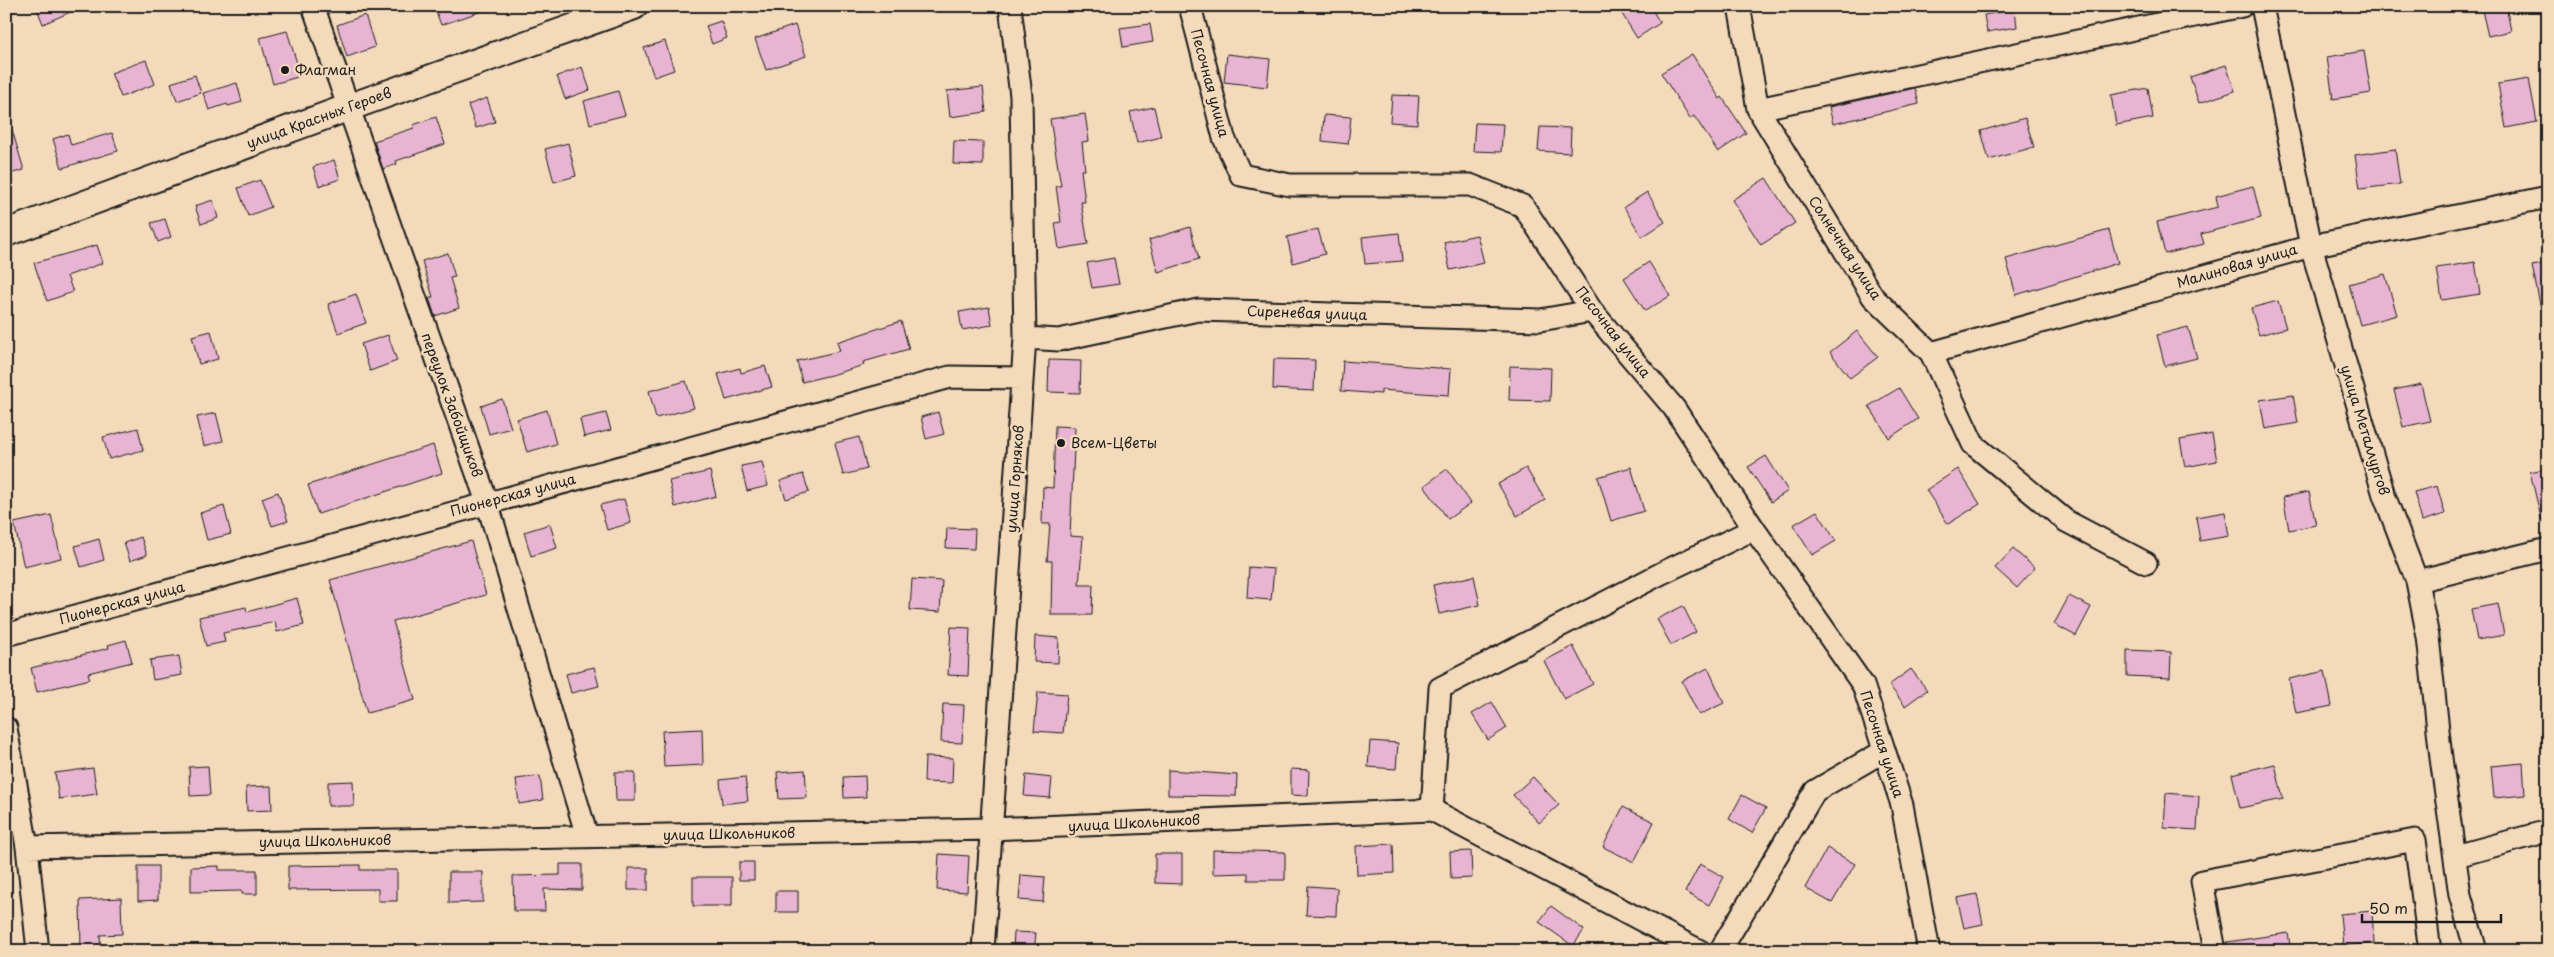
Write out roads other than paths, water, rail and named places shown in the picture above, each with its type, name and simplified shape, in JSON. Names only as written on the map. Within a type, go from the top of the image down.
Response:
[{"type":"main road","name":"улица Красных Героев","points":[[6,233],[347,108],[634,6]]},
{"type":"street","name":"переулок Забойщиков","points":[[313,6],[347,108],[487,502],[587,836]]},
{"type":"street","name":"улица Горняков","points":[[983,951],[1025,338],[1021,96],[1010,6]]},
{"type":"street","name":"Песочная улица","points":[[1190,6],[1224,138],[1241,175],[1290,185],[1470,184],[1523,206],[1592,311],[1674,408],[1754,529],[1862,685],[1902,805],[1929,951]]},
{"type":"street","name":"Солнечная улица","points":[[1739,6],[1758,109],[1873,297],[1931,353],[1973,444],[2066,521],[2146,563]]},
{"type":"street","points":[[1758,109],[2242,6]]},
{"type":"street","name":"улица Металлургов","points":[[2262,6],[2311,246],[2384,495],[2417,581],[2428,637],[2441,758],[2460,895],[2476,951]]},
{"type":"street","name":"Малиновая улица","points":[[1931,353],[2311,246],[2548,197]]},
{"type":"street","name":"Сиреневая улица","points":[[1025,338],[1059,340],[1198,310],[1540,320],[1592,311]]},
{"type":"street","name":"Пионерская улица","points":[[6,635],[950,377],[1022,378]]},
{"type":"street","points":[[1700,951],[1432,810],[1440,688],[1662,573],[1754,529]]},
{"type":"street","points":[[2417,581],[2548,549]]},
{"type":"street","points":[[6,728],[27,847],[38,951]]},
{"type":"street","points":[[1720,951],[1815,791],[1884,751]]},
{"type":"street","name":"улица Школьников","points":[[27,847],[991,829],[1432,810]]},
{"type":"street","points":[[2456,856],[2548,831]]},
{"type":"street","points":[[2215,951],[2202,881],[2415,840],[2430,951]]},
{"type":"place","name":"Флагман","points":[[285,70]]},
{"type":"place","name":"Всем-Цветы","points":[[1061,443]]}]
